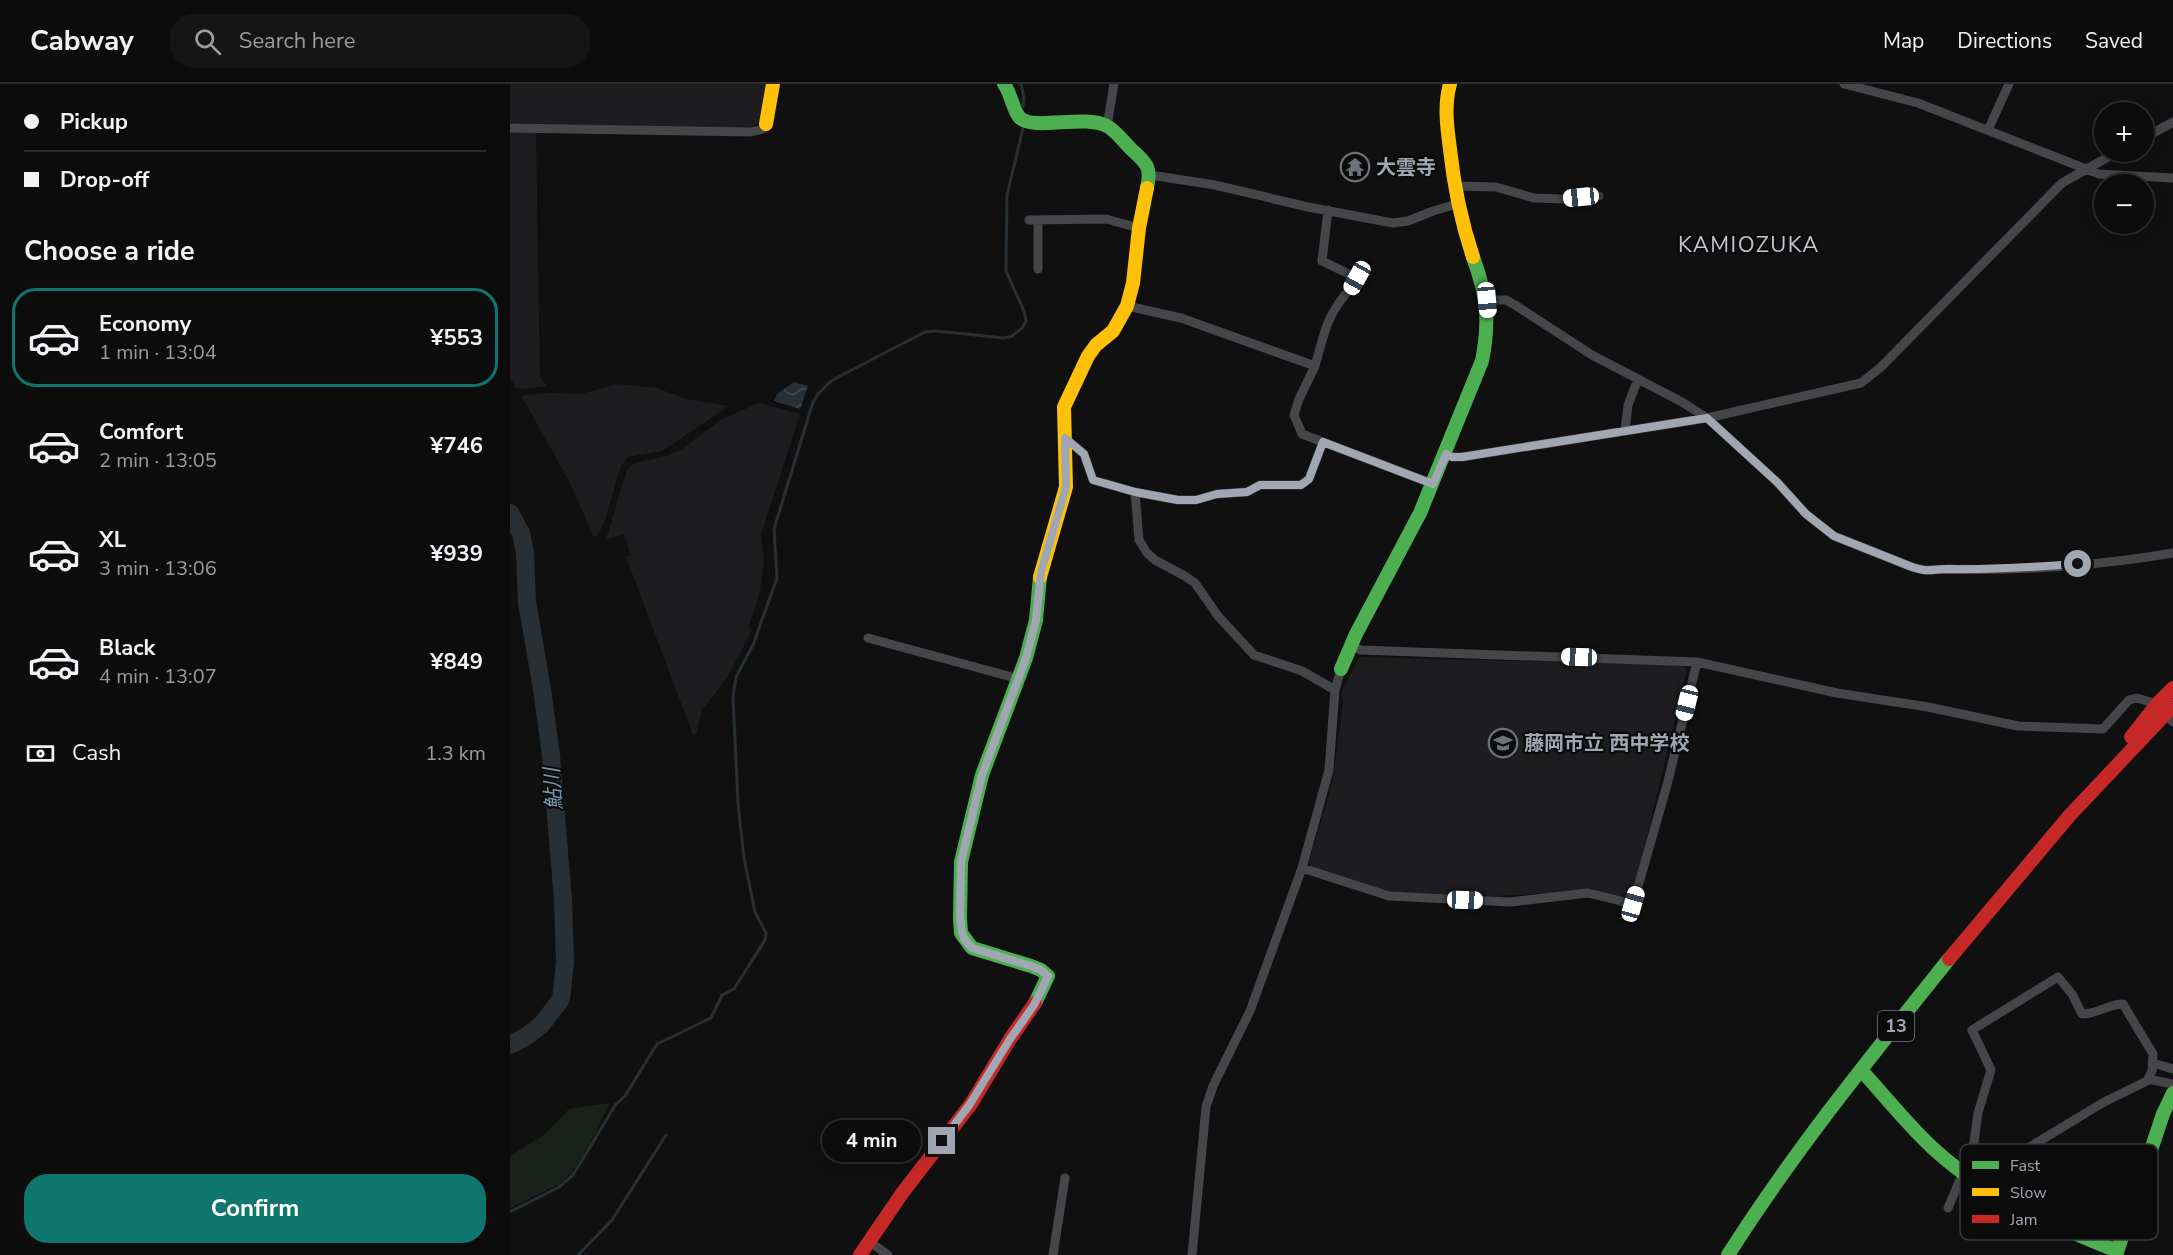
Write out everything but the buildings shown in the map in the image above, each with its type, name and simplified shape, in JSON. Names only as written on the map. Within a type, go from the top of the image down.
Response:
[{"type":"street","points":[[510,128],[751,132],[762,129],[766,124],[773,84]]},
{"type":"street","points":[[860,1255],[903,1192],[970,1104],[1034,1005],[1048,976],[1031,966],[972,948],[965,940],[961,925],[961,862],[982,775],[1026,658],[1036,620],[1041,572],[1066,487],[1064,406],[1088,356],[1096,345],[1113,331],[1127,306],[1133,283],[1139,228],[1150,175],[1147,165],[1107,126],[1078,120],[1032,123],[1020,118],[1010,92],[1004,84]]},
{"type":"street","points":[[1107,126],[1114,84]]},
{"type":"street","points":[[1192,1255],[1206,1107],[1213,1086],[1250,1011],[1302,868],[1329,770],[1335,690],[1341,669],[1350,646],[1411,533],[1446,454],[1482,361],[1488,332],[1487,300],[1457,204],[1447,125],[1450,84]]},
{"type":"street","points":[[1844,84],[1918,103],[2099,174],[2173,178]]},
{"type":"street","points":[[1988,130],[2009,84]]},
{"type":"street","points":[[2154,132],[2173,122]]},
{"type":"street","points":[[1446,454],[1452,457],[1462,457],[1707,418],[1861,383],[1881,367],[2062,183],[2098,162]]},
{"type":"street","points":[[1150,175],[1215,185],[1400,223],[1457,204]]},
{"type":"street","points":[[1454,186],[1496,187],[1534,198],[1563,199],[1599,196]]},
{"type":"street","points":[[1328,210],[1322,261],[1357,278],[1351,290],[1337,305],[1329,322],[1315,366],[1294,415],[1302,434],[1433,484]]},
{"type":"street","points":[[1038,269],[1033,220],[1106,219],[1139,228]]},
{"type":"street","points":[[1487,300],[1496,298],[1515,304],[1592,355],[1683,402],[1707,418],[1777,482],[1806,514],[1834,536],[1925,571],[2056,566],[2142,559],[2173,553]]},
{"type":"street","points":[[1127,306],[1181,318],[1315,366]]},
{"type":"street","points":[[1625,431],[1628,405],[1638,379]]},
{"type":"street","points":[[1065,438],[1084,454],[1093,480],[1135,492],[1178,500],[1196,500],[1217,494],[1247,492],[1260,485],[1301,485],[1309,479],[1323,442]]},
{"type":"street","points":[[1135,492],[1140,540],[1147,553],[1195,583],[1218,616],[1254,655],[1302,671],[1335,690]]},
{"type":"street","points":[[867,638],[1018,679]]},
{"type":"street","points":[[1350,646],[1361,650],[1697,662],[1837,693],[1928,707],[2018,726],[2103,729],[2129,700],[2137,698],[2167,711]]},
{"type":"street","points":[[1302,868],[1389,896],[1510,902],[1588,893],[1633,904],[1667,785],[1697,662]]},
{"type":"street","name":"13","points":[[1728,1255],[1794,1158],[1861,1070],[2006,888],[2076,807],[2167,711],[2173,688]]},
{"type":"street","points":[[1973,1144],[1978,1113],[1991,1065],[1972,1030],[2058,977],[2072,994],[2082,1014],[2090,1014],[2116,1004],[2123,1004],[2153,1054],[2153,1063],[2147,1082],[2104,1102],[2035,1144]]},
{"type":"street","points":[[2153,1063],[2173,1069]]},
{"type":"street","points":[[1861,1070],[1928,1142],[1960,1170]]},
{"type":"street","points":[[2148,1079],[2173,1084]]},
{"type":"street","points":[[2154,1144],[2163,1114],[2173,1093]]},
{"type":"street","points":[[1053,1255],[1065,1178]]},
{"type":"street","points":[[1948,1208],[1960,1180]]},
{"type":"street","points":[[2088,1240],[2119,1254]]},
{"type":"street","points":[[870,1242],[888,1255]]},
{"type":"shaded area","points":[[510,84],[768,84],[760,121],[751,129],[510,123]]},
{"type":"shaded area","points":[[510,132],[536,132],[540,377],[547,386],[522,389],[516,388],[510,377]]},
{"type":"shaded area","points":[[617,384],[657,388],[686,399],[729,406],[662,451],[628,457],[621,466],[604,523],[597,536],[594,537],[569,481],[522,397],[550,393],[581,394]]},
{"type":"shaded area","points":[[759,403],[800,414],[761,535],[764,561],[760,592],[749,626],[751,630],[727,678],[702,710],[696,734],[693,735],[626,557],[631,556],[624,534],[606,540],[627,469],[635,463],[666,456],[682,449],[722,419]]},
{"type":"shaded area","name":"藤岡市立 西中学校","points":[[1359,657],[1682,665],[1687,669],[1630,900],[1593,891],[1495,896],[1389,892],[1312,868],[1309,862],[1332,784],[1343,703],[1342,691]]},
{"type":"shaded area","points":[[610,1103],[589,1145],[572,1172],[559,1184],[510,1208],[510,1156],[544,1135],[569,1109]]},
{"type":"water","points":[[794,382],[808,386],[800,409],[774,401],[777,394]]},
{"type":"waterway","points":[[1021,84],[1023,106]]},
{"type":"waterway","points":[[510,1212],[559,1187],[573,1175],[616,1104],[625,1096],[657,1044],[711,1018],[722,995],[734,989],[765,940],[766,933],[755,912],[744,858],[738,803],[733,697],[736,677],[753,645],[777,578],[774,529],[813,402],[830,382],[925,332],[936,331],[1004,338],[1012,336],[1022,328],[1026,321],[1024,311],[1006,271],[1007,195],[1023,128]]},
{"type":"waterway","name":"鮎川","points":[[510,513],[521,533],[525,553],[527,602],[551,755],[563,900],[565,962],[561,999],[542,1024],[527,1036],[510,1045]]},
{"type":"waterway","points":[[578,1255],[612,1220],[666,1135]]},
{"type":"traffic: fast","points":[[1004,84],[1018,115],[1027,122],[1086,122],[1110,128],[1141,158],[1146,166],[1149,175],[1147,188]]},
{"type":"traffic: fast","points":[[1341,669],[1356,634],[1420,513],[1482,361],[1486,333],[1486,308],[1473,257]]},
{"type":"traffic: fast","points":[[1035,1003],[1048,976],[1031,966],[972,948],[961,933],[960,918],[961,862],[982,775],[1026,658],[1036,620],[1040,577]]},
{"type":"traffic: fast","points":[[1728,1255],[1807,1141],[1949,959]]},
{"type":"traffic: fast","points":[[1861,1070],[1926,1142],[1960,1171]]},
{"type":"traffic: fast","points":[[2153,1144],[2173,1093]]},
{"type":"traffic: fast","points":[[2091,1240],[2117,1251]]},
{"type":"traffic: fast","points":[[2116,1255],[2121,1240]]},
{"type":"traffic: slow","points":[[766,124],[773,84]]},
{"type":"traffic: slow","points":[[1450,84],[1447,100],[1448,133],[1456,190],[1473,257]]},
{"type":"traffic: slow","points":[[1040,577],[1066,487],[1064,407],[1088,356],[1096,345],[1113,331],[1127,306],[1133,283],[1139,228],[1147,188]]},
{"type":"traffic: jam","points":[[2131,737],[2173,688]]},
{"type":"traffic: jam","points":[[1949,959],[2070,815],[2173,706]]},
{"type":"traffic: jam","points":[[860,1255],[903,1192],[971,1104],[1010,1039],[1035,1003]]},
{"type":"place","name":"大雲寺","points":[[1355,167]]},
{"type":"place","name":"藤岡市立 西中学校","points":[[1503,743]]},
{"type":"district","name":"KAMIOZUKA","points":[[1749,244]]},
{"type":"route","points":[[942,1141],[970,1104],[1034,1005],[1048,976],[1031,966],[972,948],[965,940],[960,918],[961,862],[982,775],[1026,658],[1036,620],[1041,572],[1066,487],[1065,438],[1084,454],[1093,480],[1135,492],[1178,500],[1196,500],[1217,494],[1247,492],[1260,485],[1301,485],[1309,479],[1323,442],[1433,484],[1446,454],[1452,457],[1462,457],[1707,418],[1777,482],[1806,514],[1834,536],[1912,567],[1925,571],[2078,564]]}]
